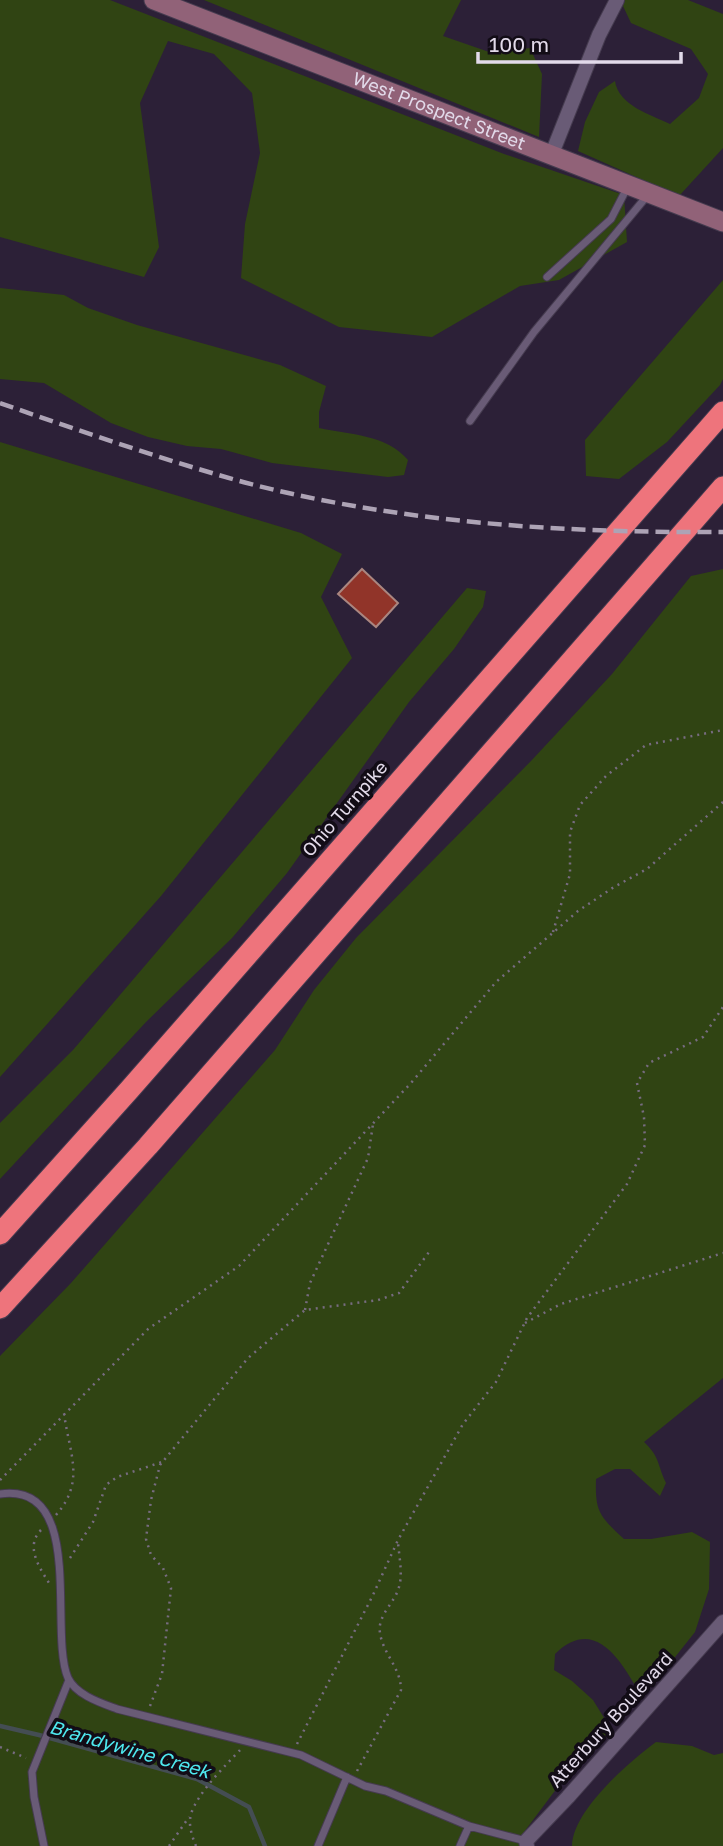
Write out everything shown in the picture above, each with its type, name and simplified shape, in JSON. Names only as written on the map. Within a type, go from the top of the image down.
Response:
[{"type":"highway","name":"Ohio Turnpike","points":[[0,1234],[723,412]]},
{"type":"highway","points":[[0,1308],[166,1125],[723,487]]},
{"type":"street","name":"West Prospect Street","points":[[154,0],[723,222]]},
{"type":"street","points":[[551,156],[599,35],[617,0]]},
{"type":"street","name":"Atterbury Boulevard","points":[[526,1843],[723,1622]]},
{"type":"lane","points":[[547,277],[611,219],[628,185]]},
{"type":"lane","points":[[470,421],[534,332],[650,193]]},
{"type":"lane","points":[[0,1494],[32,1498],[45,1509],[59,1551],[61,1649],[69,1680],[90,1699],[292,1753],[469,1826],[526,1843]]},
{"type":"lane","points":[[44,1846],[32,1772],[69,1680]]},
{"type":"lane","points":[[318,1846],[350,1778]]},
{"type":"lane","points":[[460,1846],[469,1826]]},
{"type":"path","points":[[553,932],[570,874],[570,832],[580,805],[606,776],[646,745],[723,730]]},
{"type":"path","points":[[0,1480],[148,1329],[239,1266],[411,1083],[496,982],[553,932],[605,893],[647,869],[723,802]]},
{"type":"path","points":[[292,1753],[373,1595],[398,1540],[463,1424],[496,1382],[524,1323],[627,1184],[645,1145],[644,1117],[637,1083],[649,1063],[703,1037],[723,1007]]},
{"type":"path","points":[[305,1310],[310,1283],[368,1158],[373,1124]]},
{"type":"path","points":[[146,1716],[162,1674],[171,1598],[171,1588],[163,1568],[151,1555],[146,1539],[151,1500],[163,1462],[248,1359],[305,1310],[378,1300],[399,1293],[429,1252]]},
{"type":"path","points":[[524,1323],[561,1304],[723,1253]]},
{"type":"path","points":[[60,1596],[52,1590],[34,1557],[36,1536],[67,1502],[74,1484],[64,1413]]},
{"type":"path","points":[[60,1573],[93,1522],[106,1485],[117,1477],[163,1462]]},
{"type":"path","points":[[350,1778],[401,1690],[401,1678],[379,1631],[382,1618],[399,1587],[401,1572],[398,1540]]},
{"type":"path","points":[[169,1846],[204,1793],[248,1742]]},
{"type":"path","points":[[0,1747],[36,1761]]},
{"type":"path","points":[[191,1814],[190,1830],[196,1846]]},
{"type":"green space","points":[[0,0],[110,0],[504,154],[624,195],[627,242],[559,280],[520,286],[432,337],[339,327],[241,278],[245,224],[260,153],[252,93],[214,54],[168,41],[140,103],[159,247],[144,277],[0,237]]},
{"type":"green space","points":[[204,0],[461,0],[443,36],[492,53],[530,48],[542,74],[539,137]]},
{"type":"green space","points":[[625,0],[688,0],[723,14],[723,148],[679,196],[578,151],[585,122],[599,92],[615,81],[622,97],[629,103],[670,124],[699,98],[708,74],[691,49],[631,23],[623,6]]},
{"type":"green space","points":[[723,280],[723,379],[720,385],[667,442],[619,479],[586,476],[585,440]]},
{"type":"green space","points":[[0,288],[64,295],[88,308],[137,325],[280,365],[326,386],[319,412],[319,428],[367,437],[389,445],[408,460],[404,475],[388,477],[272,463],[221,449],[187,446],[148,437],[111,423],[44,383],[0,379]]},
{"type":"green space","points":[[0,442],[301,533],[342,554],[321,597],[352,658],[161,896],[0,1077]]},
{"type":"green space","points":[[723,569],[723,1378],[644,1442],[656,1457],[666,1483],[660,1496],[630,1469],[615,1469],[596,1479],[596,1499],[600,1512],[624,1539],[651,1539],[692,1532],[710,1542],[709,1589],[695,1632],[656,1681],[640,1694],[615,1657],[594,1641],[582,1639],[569,1643],[555,1654],[554,1670],[572,1681],[593,1700],[611,1729],[594,1751],[584,1752],[524,1832],[526,1846],[0,1846],[0,1356],[71,1283],[275,1050],[314,990],[356,938],[531,761],[612,674],[691,576]]},
{"type":"green space","points":[[467,588],[486,591],[483,607],[454,649],[409,702],[287,873],[232,938],[146,1022],[0,1179],[0,1123],[73,1050]]},
{"type":"green space","points":[[656,1742],[692,1746],[714,1755],[723,1753],[723,1846],[572,1846],[582,1818],[604,1788]]},
{"type":"building","points":[[362,569],[398,603],[376,627],[338,594]]},
{"type":"waterway","name":"Brandywine Creek","points":[[0,1726],[197,1779],[249,1807],[265,1846]]},
{"type":"railway","points":[[0,403],[243,482],[361,507],[482,523],[602,530],[723,532]]}]
